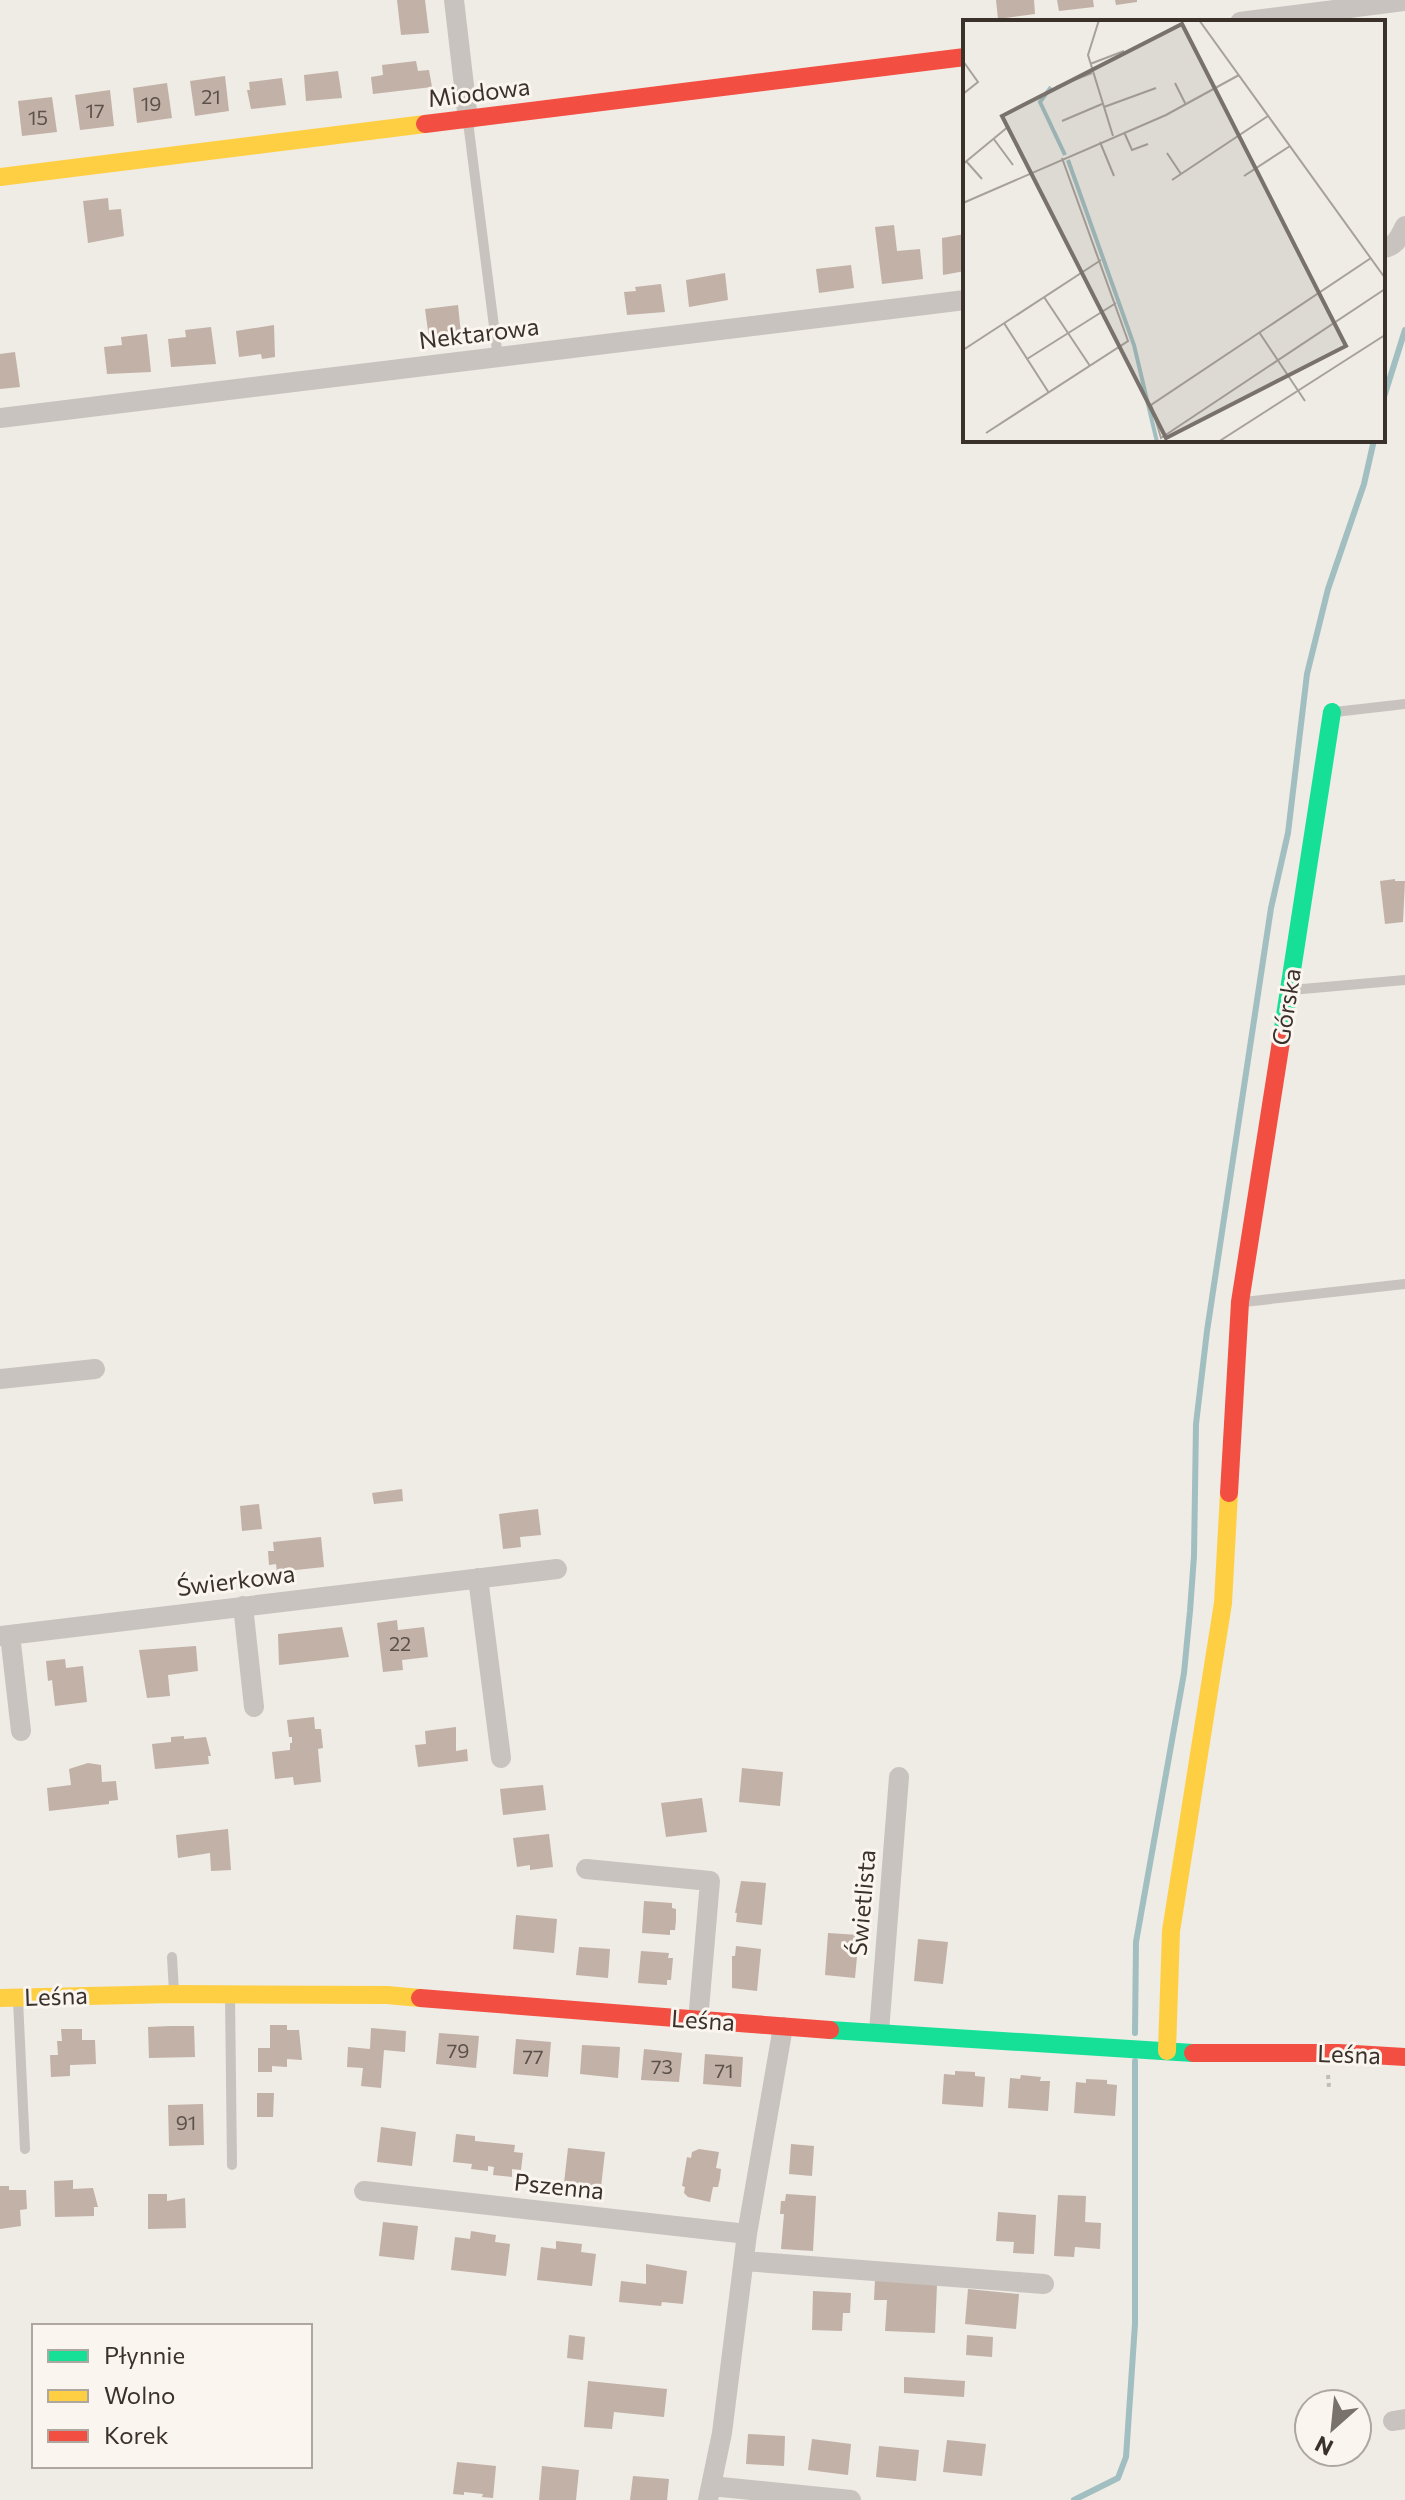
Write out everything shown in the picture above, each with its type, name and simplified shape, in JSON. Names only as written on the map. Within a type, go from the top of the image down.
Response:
[{"type":"street","points":[[454,0],[468,120]]},
{"type":"street","points":[[1256,20],[1405,1]]},
{"type":"street","name":"Miodowa","points":[[0,177],[963,57]]},
{"type":"street","points":[[1387,248],[1405,226]]},
{"type":"street","name":"Nektarowa","points":[[0,418],[963,300]]},
{"type":"street","name":"Górska","points":[[1167,2051],[1171,1931],[1223,1603],[1240,1302],[1332,712]]},
{"type":"street","points":[[0,1379],[95,1369]]},
{"type":"street","name":"Świerkowa","points":[[5,1635],[557,1569]]},
{"type":"street","points":[[478,1578],[501,1758]]},
{"type":"street","points":[[243,1606],[254,1707]]},
{"type":"street","points":[[5,1635],[21,1731]]},
{"type":"street","name":"Świetlista","points":[[879,2032],[899,1777]]},
{"type":"street","points":[[586,1869],[710,1881],[698,2021]]},
{"type":"street","name":"Leśna","points":[[9,1998],[230,1993],[387,1995],[698,2021],[1167,2051],[1405,2057]]},
{"type":"street","points":[[783,2027],[747,2234],[722,2433],[710,2493],[851,2500]]},
{"type":"street","name":"Pszenna","points":[[364,2191],[747,2234]]},
{"type":"street","points":[[744,2261],[1044,2284]]},
{"type":"lane","points":[[468,120],[498,358]]},
{"type":"lane","points":[[1332,712],[1405,704]]},
{"type":"lane","points":[[1290,990],[1405,980]]},
{"type":"lane","points":[[1240,1302],[1405,1284]]},
{"type":"lane","points":[[172,1957],[174,1994]]},
{"type":"lane","points":[[230,1993],[232,2165]]},
{"type":"lane","points":[[9,1998],[25,2149]]},
{"type":"building","points":[[397,0],[425,0],[429,33],[401,35]]},
{"type":"building","points":[[996,0],[1034,0],[1035,14],[998,19]]},
{"type":"building","points":[[1057,0],[1093,0],[1094,7],[1059,11]]},
{"type":"building","points":[[1115,0],[1137,0],[1137,2],[1116,5]]},
{"type":"building","points":[[416,61],[418,71],[429,70],[432,87],[373,94],[371,77],[383,75],[382,65]]},
{"type":"building","points":[[338,71],[342,98],[306,101],[304,75]]},
{"type":"building","points":[[225,76],[229,111],[195,116],[190,81]]},
{"type":"building","points":[[282,78],[286,105],[251,109],[247,90],[250,90],[249,82]]},
{"type":"building","points":[[167,83],[172,118],[137,123],[133,88]]},
{"type":"building","points":[[110,90],[114,126],[80,130],[75,95]]},
{"type":"building","points":[[52,97],[57,132],[22,136],[18,101]]},
{"type":"building","points":[[108,198],[109,210],[121,209],[124,236],[88,243],[83,201]]},
{"type":"building","points":[[894,225],[897,251],[920,249],[923,279],[882,284],[875,227]]},
{"type":"building","points":[[963,234],[963,271],[943,275],[942,238]]},
{"type":"building","points":[[851,265],[854,288],[819,293],[816,269]]},
{"type":"building","points":[[725,273],[728,300],[689,307],[686,280]]},
{"type":"building","points":[[661,284],[665,312],[627,315],[624,292],[636,291],[635,287]]},
{"type":"building","points":[[458,305],[461,334],[429,338],[425,309]]},
{"type":"building","points":[[274,325],[275,357],[262,359],[261,354],[239,357],[236,331]]},
{"type":"building","points":[[211,327],[216,364],[171,367],[168,339],[186,337],[185,330]]},
{"type":"building","points":[[147,334],[151,372],[107,374],[104,347],[122,345],[121,337]]},
{"type":"building","points":[[15,352],[20,387],[0,389],[0,354]]},
{"type":"building","points":[[1380,881],[1405,881],[1403,922],[1385,924]]},
{"type":"building","points":[[402,1489],[403,1501],[374,1504],[372,1493]]},
{"type":"building","points":[[259,1504],[262,1529],[242,1531],[240,1506]]},
{"type":"building","points":[[538,1509],[541,1535],[520,1537],[521,1547],[503,1549],[499,1514]]},
{"type":"building","points":[[321,1537],[324,1567],[277,1572],[276,1564],[269,1565],[268,1551],[274,1551],[273,1542]]},
{"type":"building","points":[[397,1620],[398,1630],[424,1627],[428,1657],[402,1660],[403,1670],[383,1672],[377,1623]]},
{"type":"building","points":[[342,1627],[349,1657],[279,1665],[278,1634]]},
{"type":"building","points":[[196,1646],[198,1671],[168,1675],[170,1696],[147,1698],[139,1650]]},
{"type":"building","points":[[65,1659],[66,1668],[83,1666],[87,1702],[55,1706],[46,1661]]},
{"type":"building","points":[[314,1717],[315,1729],[321,1729],[323,1748],[318,1749],[321,1782],[294,1785],[293,1777],[275,1779],[272,1752],[290,1750],[292,1743],[287,1720]]},
{"type":"building","points":[[456,1727],[456,1751],[467,1749],[468,1761],[418,1767],[415,1745],[426,1744],[425,1731]]},
{"type":"building","points":[[184,1736],[184,1739],[206,1737],[211,1756],[208,1756],[209,1764],[155,1769],[152,1744],[171,1742],[171,1737]]},
{"type":"building","points":[[88,1763],[101,1765],[102,1782],[116,1781],[118,1800],[109,1801],[109,1804],[49,1811],[47,1788],[71,1785],[69,1769]]},
{"type":"building","points":[[742,1768],[783,1772],[780,1806],[739,1802]]},
{"type":"building","points":[[543,1785],[546,1810],[503,1815],[500,1789]]},
{"type":"building","points":[[702,1798],[707,1832],[666,1837],[661,1803]]},
{"type":"building","points":[[228,1829],[231,1870],[211,1871],[210,1853],[178,1858],[176,1835]]},
{"type":"building","points":[[549,1834],[553,1867],[530,1870],[530,1865],[517,1867],[513,1838]]},
{"type":"building","points":[[741,1881],[766,1883],[762,1925],[736,1922]]},
{"type":"building","points":[[644,1901],[672,1903],[672,1908],[676,1909],[676,1920],[675,1930],[670,1930],[670,1935],[642,1933]]},
{"type":"building","points":[[516,1915],[557,1919],[554,1953],[513,1949]]},
{"type":"building","points":[[828,1933],[859,1935],[855,1978],[825,1975]]},
{"type":"building","points":[[918,1939],[948,1942],[943,1984],[914,1981]]},
{"type":"building","points":[[736,1946],[761,1949],[757,1991],[732,1988],[732,1956],[735,1956]]},
{"type":"building","points":[[579,1947],[610,1949],[608,1978],[576,1975]]},
{"type":"building","points":[[641,1951],[669,1953],[668,1958],[673,1958],[671,1980],[667,1980],[667,1985],[638,1983]]},
{"type":"building","points":[[270,2025],[287,2025],[287,2030],[299,2030],[302,2060],[287,2059],[287,2067],[272,2066],[272,2072],[258,2072],[258,2048],[270,2048]]},
{"type":"building","points":[[194,2026],[195,2057],[149,2058],[148,2027]]},
{"type":"building","points":[[371,2028],[406,2031],[405,2052],[384,2050],[381,2088],[361,2086],[363,2068],[347,2067],[348,2047],[370,2049]]},
{"type":"building","points":[[61,2029],[82,2029],[82,2040],[95,2040],[96,2064],[70,2065],[70,2076],[51,2077],[50,2055],[58,2055],[57,2041],[62,2041]]},
{"type":"building","points":[[439,2033],[479,2036],[476,2068],[436,2064]]},
{"type":"building","points":[[516,2039],[551,2042],[548,2077],[513,2074]]},
{"type":"building","points":[[582,2045],[620,2047],[618,2078],[580,2074]]},
{"type":"building","points":[[644,2049],[682,2053],[679,2082],[641,2080]]},
{"type":"building","points":[[705,2054],[743,2057],[741,2087],[703,2084]]},
{"type":"building","points":[[955,2071],[975,2072],[975,2076],[985,2077],[983,2107],[942,2104],[944,2074],[955,2075]]},
{"type":"building","points":[[1021,2075],[1050,2081],[1048,2111],[1008,2108],[1010,2078],[1020,2079]]},
{"type":"building","points":[[1086,2079],[1107,2080],[1107,2084],[1117,2085],[1115,2116],[1074,2113],[1076,2082],[1086,2083]]},
{"type":"building","points":[[257,2093],[274,2093],[273,2117],[257,2117]]},
{"type":"building","points":[[203,2104],[204,2145],[169,2146],[168,2105]]},
{"type":"building","points":[[381,2127],[416,2132],[412,2166],[377,2162]]},
{"type":"building","points":[[456,2134],[475,2136],[475,2141],[515,2145],[514,2152],[523,2153],[521,2170],[512,2169],[512,2177],[493,2175],[494,2167],[488,2166],[488,2171],[471,2169],[472,2164],[453,2162]]},
{"type":"building","points":[[791,2144],[814,2146],[812,2176],[789,2174]]},
{"type":"building","points":[[568,2148],[605,2152],[601,2187],[564,2183]]},
{"type":"building","points":[[699,2149],[719,2152],[716,2168],[721,2169],[720,2178],[718,2187],[713,2187],[710,2202],[688,2197],[682,2186],[687,2157],[691,2158],[692,2152]]},
{"type":"building","points":[[73,2180],[73,2189],[93,2188],[98,2207],[94,2207],[94,2216],[55,2217],[54,2181]]},
{"type":"building","points":[[0,2186],[9,2186],[9,2190],[26,2190],[27,2209],[20,2210],[21,2226],[0,2229]]},
{"type":"building","points":[[148,2194],[167,2194],[167,2201],[185,2198],[186,2228],[148,2229]]},
{"type":"building","points":[[786,2194],[816,2196],[813,2251],[781,2249],[784,2214],[780,2214],[781,2201],[785,2201]]},
{"type":"building","points":[[1058,2195],[1086,2196],[1085,2222],[1101,2223],[1100,2249],[1075,2247],[1074,2257],[1054,2256]]},
{"type":"building","points":[[998,2212],[1036,2215],[1034,2254],[1013,2253],[1014,2242],[996,2241]]},
{"type":"building","points":[[383,2222],[418,2226],[414,2260],[379,2256]]},
{"type":"building","points":[[471,2231],[496,2235],[495,2242],[510,2244],[506,2276],[451,2270],[455,2237],[470,2239]]},
{"type":"building","points":[[556,2241],[582,2244],[581,2252],[596,2254],[592,2286],[537,2280],[541,2247],[556,2249]]},
{"type":"building","points":[[646,2264],[687,2271],[683,2304],[662,2302],[661,2306],[619,2302],[621,2281],[646,2284]]},
{"type":"building","points":[[875,2280],[937,2284],[935,2333],[885,2331],[887,2300],[874,2300]]},
{"type":"building","points":[[968,2289],[1019,2294],[1016,2329],[965,2324]]},
{"type":"building","points":[[813,2291],[851,2293],[850,2313],[843,2313],[842,2331],[812,2330]]},
{"type":"building","points":[[569,2335],[585,2337],[583,2360],[567,2358]]},
{"type":"building","points":[[967,2335],[993,2337],[992,2357],[966,2355]]},
{"type":"building","points":[[904,2377],[965,2381],[964,2397],[904,2393]]},
{"type":"building","points":[[588,2381],[667,2389],[664,2417],[614,2412],[612,2429],[584,2427]]},
{"type":"building","points":[[748,2434],[785,2436],[784,2466],[746,2464]]},
{"type":"building","points":[[812,2439],[851,2444],[848,2475],[808,2470]]},
{"type":"building","points":[[947,2440],[986,2444],[982,2476],[943,2472]]},
{"type":"building","points":[[879,2446],[919,2450],[916,2481],[876,2477]]},
{"type":"building","points":[[457,2462],[496,2466],[493,2498],[464,2492],[464,2495],[453,2494]]},
{"type":"building","points":[[542,2466],[579,2470],[576,2500],[539,2500]]},
{"type":"building","points":[[633,2476],[669,2479],[667,2500],[630,2500]]},
{"type":"waterway","points":[[1385,394],[1405,330]]},
{"type":"waterway","points":[[1135,2033],[1136,1942],[1184,1673],[1194,1556],[1196,1424],[1207,1331],[1271,908],[1288,833],[1307,674],[1328,589],[1364,484],[1374,442]]},
{"type":"waterway","points":[[1074,2500],[1118,2478],[1126,2457],[1135,2324],[1135,2061]]},
{"type":"traffic: fast","points":[[1282,1035],[1332,712]]},
{"type":"traffic: fast","points":[[830,2030],[1193,2053]]},
{"type":"traffic: slow","points":[[0,177],[425,124]]},
{"type":"traffic: slow","points":[[1167,2051],[1171,1931],[1223,1603],[1229,1493]]},
{"type":"traffic: slow","points":[[0,1998],[174,1994],[387,1995],[420,1998]]},
{"type":"traffic: jam","points":[[425,124],[963,57]]},
{"type":"traffic: jam","points":[[1229,1493],[1240,1302],[1282,1035]]},
{"type":"traffic: jam","points":[[420,1998],[830,2030]]},
{"type":"traffic: jam","points":[[1193,2053],[1338,2053],[1405,2057]]}]
